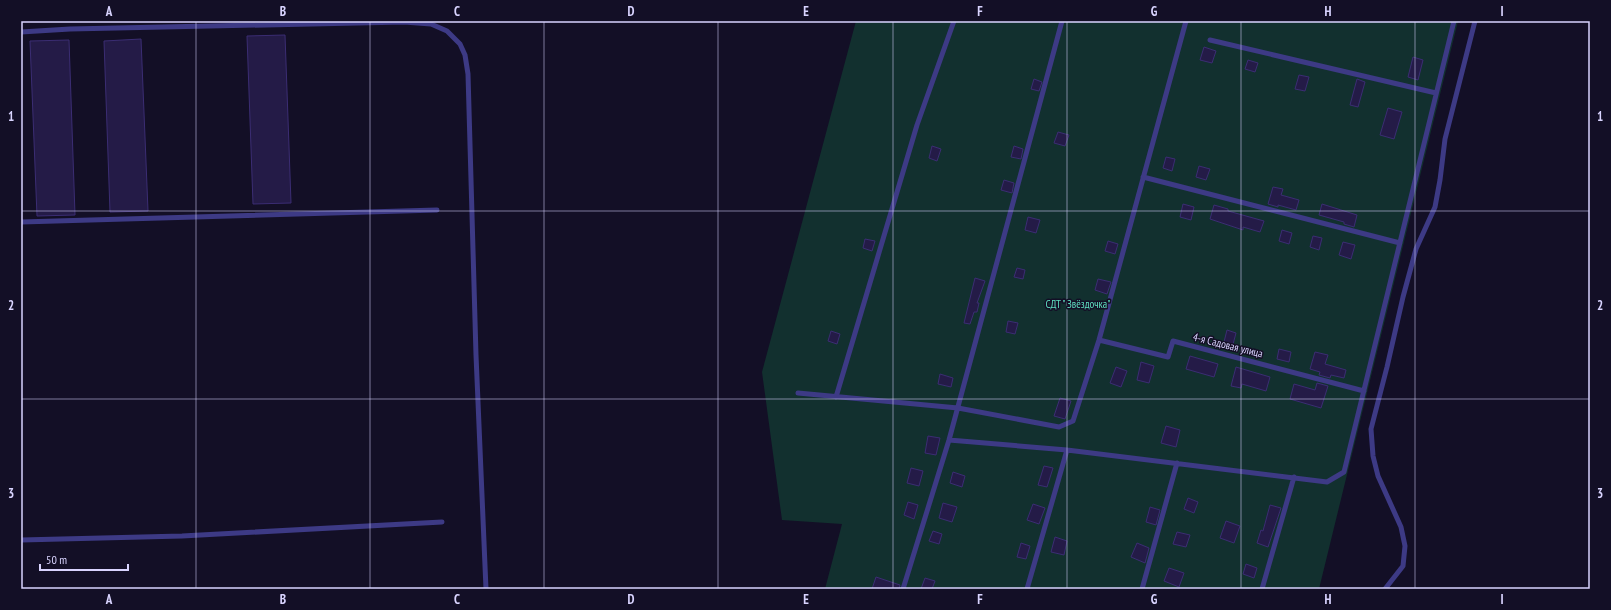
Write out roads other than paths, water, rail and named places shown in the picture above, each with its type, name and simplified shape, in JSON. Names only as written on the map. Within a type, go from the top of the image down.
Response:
[{"type":"lane","points":[[836,397],[917,125],[954,21]]},
{"type":"lane","points":[[903,589],[958,408],[1062,21]]},
{"type":"lane","points":[[798,393],[958,408],[1059,427],[1073,421],[1099,340],[1186,21]]},
{"type":"lane","points":[[949,440],[1067,450],[1327,482],[1344,472],[1454,21]]},
{"type":"lane","points":[[1385,589],[1404,566],[1405,546],[1401,526],[1378,476],[1373,456],[1371,429],[1416,249],[1435,207],[1445,139],[1475,21]]},
{"type":"lane","points":[[21,32],[78,28],[404,22],[431,24],[447,31],[460,44],[465,55],[468,74],[475,347],[486,589]]},
{"type":"lane","points":[[1210,40],[1436,93]]},
{"type":"lane","points":[[1143,177],[1400,243]]},
{"type":"lane","points":[[21,222],[437,210]]},
{"type":"lane","name":"4-я Садовая улица","points":[[1099,340],[1168,357],[1173,341],[1364,391]]},
{"type":"lane","points":[[1027,589],[1067,450]]},
{"type":"lane","points":[[1142,589],[1177,463]]},
{"type":"lane","points":[[1262,589],[1294,477]]},
{"type":"lane","points":[[21,540],[182,536],[442,522]]},
{"type":"park label","name":"СДТ \" Звёздочка\"","points":[[1078,304]]}]
